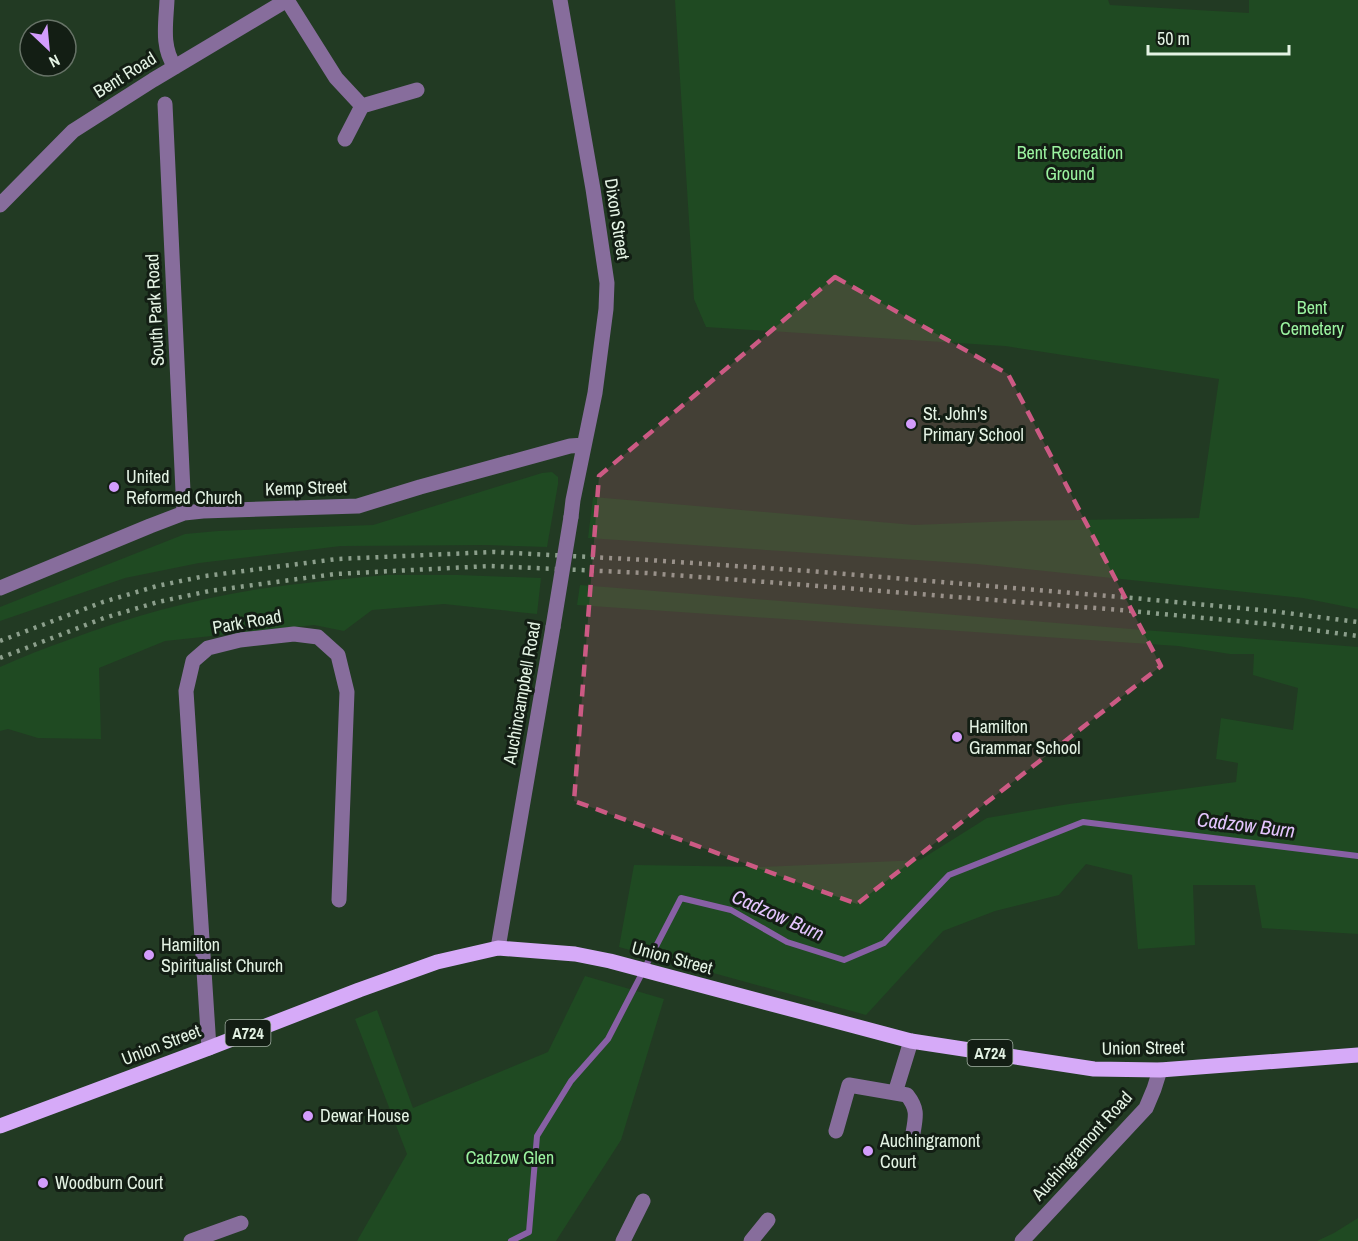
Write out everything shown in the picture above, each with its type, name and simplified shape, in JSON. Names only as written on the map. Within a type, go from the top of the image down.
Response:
[{"type":"main road","name":"Union Street","points":[[0,1126],[359,990],[437,963],[498,948],[575,954],[610,961],[911,1041],[1094,1069],[1160,1070],[1358,1055]]},
{"type":"street","points":[[167,0],[165,43],[169,58],[175,67]]},
{"type":"street","points":[[287,0],[336,78],[362,106]]},
{"type":"street","name":"Bent Road","points":[[0,205],[73,131],[287,0]]},
{"type":"street","name":"Dixon Street","points":[[560,0],[607,283],[606,309],[595,393],[584,445]]},
{"type":"street","points":[[345,139],[362,106],[417,90]]},
{"type":"street","name":"South Park Road","points":[[165,104],[184,513]]},
{"type":"street","name":"Kemp Street","points":[[0,588],[184,513],[358,506],[570,446],[584,445]]},
{"type":"street","name":"Auchincampbell Road","points":[[498,948],[584,445]]},
{"type":"street","name":"Park Road","points":[[209,1048],[186,691],[193,661],[208,648],[240,640],[294,634],[318,637],[338,654],[347,692],[339,900]]},
{"type":"street","points":[[894,1093],[911,1041]]},
{"type":"street","name":"Auchingramont Road","points":[[1022,1241],[1146,1108],[1160,1070]]},
{"type":"street","points":[[836,1131],[849,1085],[907,1095],[916,1112],[913,1133]]},
{"type":"street","points":[[623,1241],[643,1201]]},
{"type":"street","points":[[751,1241],[768,1220]]},
{"type":"street","points":[[191,1241],[241,1223]]},
{"type":"highlighted area","points":[[835,277],[1008,374],[1161,666],[857,904],[574,801],[599,476]]},
{"type":"green space","points":[[675,0],[1108,0],[1110,5],[1249,13],[1249,0],[1358,0],[1358,609],[1303,598],[977,564],[588,538],[593,497],[914,525],[1199,518],[1219,379],[1005,346],[706,327],[694,299]]},
{"type":"green space","points":[[552,472],[558,477],[558,484],[547,547],[341,546],[199,563],[125,578],[0,621],[0,607],[185,534],[373,525],[542,473]]},
{"type":"green space","points":[[386,575],[541,578],[537,614],[444,604],[372,610],[344,631],[314,625],[165,641],[99,668],[101,739],[38,738],[8,729],[0,731],[0,667],[25,656],[114,624],[210,598],[275,587]]},
{"type":"green space","points":[[580,585],[1358,647],[1358,934],[1262,928],[1255,885],[1193,885],[1195,945],[1138,949],[1132,875],[1086,864],[1059,895],[995,911],[943,931],[866,1015],[619,947],[634,865],[760,867],[920,860],[987,818],[1069,804],[1236,782],[1238,763],[1216,759],[1221,718],[1293,730],[1298,688],[1253,675],[1254,654],[1230,654],[1178,646],[577,605]]},
{"type":"green space","name":"Cadzow Glen","points":[[585,976],[664,999],[621,1140],[556,1241],[357,1241],[407,1154],[355,1019],[377,1010],[413,1108],[548,1052]]},
{"type":"green space","points":[[1358,1218],[1358,1241],[1317,1241],[1334,1233]]},
{"type":"waterway","name":"Cadzow Burn","points":[[511,1241],[529,1232],[537,1136],[571,1081],[608,1039],[681,898],[731,910],[787,942],[844,960],[884,943],[949,875],[1083,822],[1358,856]]},
{"type":"railway","points":[[0,641],[103,602],[157,586],[205,576],[337,559],[493,552],[809,571],[1122,597],[1358,622]]},
{"type":"railway","points":[[0,658],[104,618],[158,602],[209,591],[335,574],[490,566],[646,573],[1120,610],[1268,624],[1358,636]]},
{"type":"place","name":"St. John's Primary School","points":[[911,424]]},
{"type":"place","name":"United Reformed Church","points":[[114,487]]},
{"type":"place","name":"Hamilton Grammar School","points":[[957,737]]},
{"type":"place","name":"Hamilton Spiritualist Church","points":[[149,955]]},
{"type":"place","name":"Dewar House","points":[[308,1116]]},
{"type":"place","name":"Auchingramont Court","points":[[868,1151]]},
{"type":"place","name":"Woodburn Court","points":[[43,1183]]},
{"type":"park label","name":"Bent Recreation Ground","points":[[1070,163]]},
{"type":"park label","name":"Bent Cemetery","points":[[1312,318]]}]
